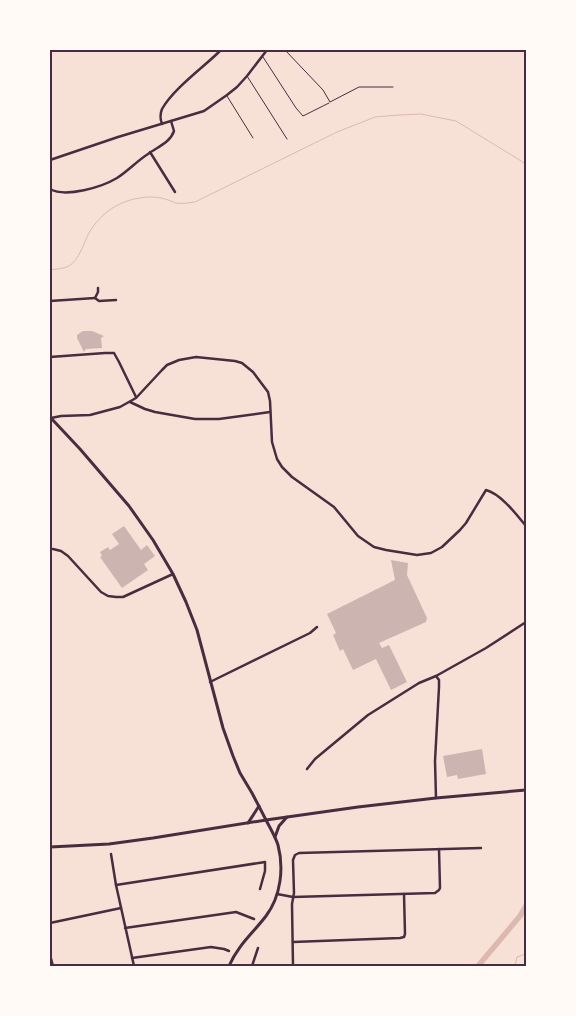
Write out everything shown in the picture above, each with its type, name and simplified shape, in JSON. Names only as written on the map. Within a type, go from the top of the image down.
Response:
[{"type":"main road","points":[[51,418],[129,506],[153,540],[173,574],[197,630],[223,728],[233,756],[240,773],[275,837],[280,854],[281,872],[278,894],[270,910],[244,941],[229,966]]},
{"type":"main road","points":[[50,847],[109,844],[349,808],[526,790]]},
{"type":"main road","points":[[248,823],[259,806]]},
{"type":"main road","points":[[275,837],[278,826],[287,817]]},
{"type":"street","points":[[162,124],[160,119],[162,109],[176,92],[221,50]]},
{"type":"street","points":[[50,160],[204,111],[247,76],[267,50]]},
{"type":"street","points":[[50,189],[59,193],[70,193],[82,191],[112,180],[169,140],[173,127],[171,121]]},
{"type":"street","points":[[150,152],[175,192]]},
{"type":"street","points":[[95,298],[98,288]]},
{"type":"street","points":[[50,301],[95,298],[99,301],[116,300]]},
{"type":"street","points":[[50,357],[105,352],[114,353],[136,398]]},
{"type":"street","points":[[51,418],[90,415],[112,410],[130,402],[142,394],[162,370],[179,360],[215,358],[235,361],[242,363],[253,372],[268,392],[272,442],[277,459],[282,467],[292,477],[334,507],[358,536],[374,547],[417,555],[430,553],[442,547],[466,523],[486,490],[492,491],[501,498],[526,526]]},
{"type":"street","points":[[130,402],[150,411],[195,419],[219,419],[270,412]]},
{"type":"street","points":[[53,549],[68,556],[101,592],[108,596],[123,597],[173,574]]},
{"type":"street","points":[[307,769],[314,760],[368,715],[419,683],[436,676],[486,648],[526,622]]},
{"type":"street","points":[[210,682],[310,634],[316,627]]},
{"type":"street","points":[[436,676],[439,680],[435,761],[436,798]]},
{"type":"street","points":[[293,966],[292,904],[294,893],[293,860],[295,855],[299,853],[481,848]]},
{"type":"street","points":[[278,894],[293,898],[435,893],[439,890],[439,849]]},
{"type":"street","points":[[111,854],[134,966]]},
{"type":"street","points":[[116,885],[265,862],[265,871],[260,889]]},
{"type":"street","points":[[293,942],[404,937],[404,894]]},
{"type":"street","points":[[50,923],[121,908]]},
{"type":"street","points":[[125,928],[236,912],[254,919]]},
{"type":"street","points":[[132,958],[211,947],[229,951]]},
{"type":"street","points":[[252,966],[258,948]]},
{"type":"street","points":[[50,955],[53,966]]},
{"type":"lane","points":[[285,50],[323,90],[330,102]]},
{"type":"lane","points":[[262,57],[303,116],[358,87],[393,87]]},
{"type":"lane","points":[[247,76],[287,138]]},
{"type":"lane","points":[[226,95],[253,138]]},
{"type":"building","points":[[83,331],[92,331],[104,336],[101,338],[102,348],[86,349],[84,352],[77,338],[77,335]]},
{"type":"building","points":[[124,526],[141,550],[147,545],[155,556],[144,564],[148,570],[122,588],[100,557],[102,556],[100,552],[108,547],[110,550],[119,544],[112,534]]},
{"type":"building","points":[[391,560],[408,563],[407,575],[427,618],[426,622],[379,643],[382,648],[389,645],[407,682],[391,690],[376,659],[353,670],[343,649],[340,651],[333,635],[336,633],[327,614],[395,580]]},
{"type":"building","points":[[482,749],[486,774],[458,779],[457,775],[447,777],[443,756]]},
{"type":"waterway","points":[[50,270],[64,268],[73,263],[94,225],[108,211],[121,204],[138,198],[150,197],[176,203],[195,202],[337,132],[375,117],[421,114],[456,121],[526,164]]},
{"type":"waterway","points":[[478,966],[520,916],[526,906]]},
{"type":"waterway","points":[[515,966],[517,957],[526,952]]}]
